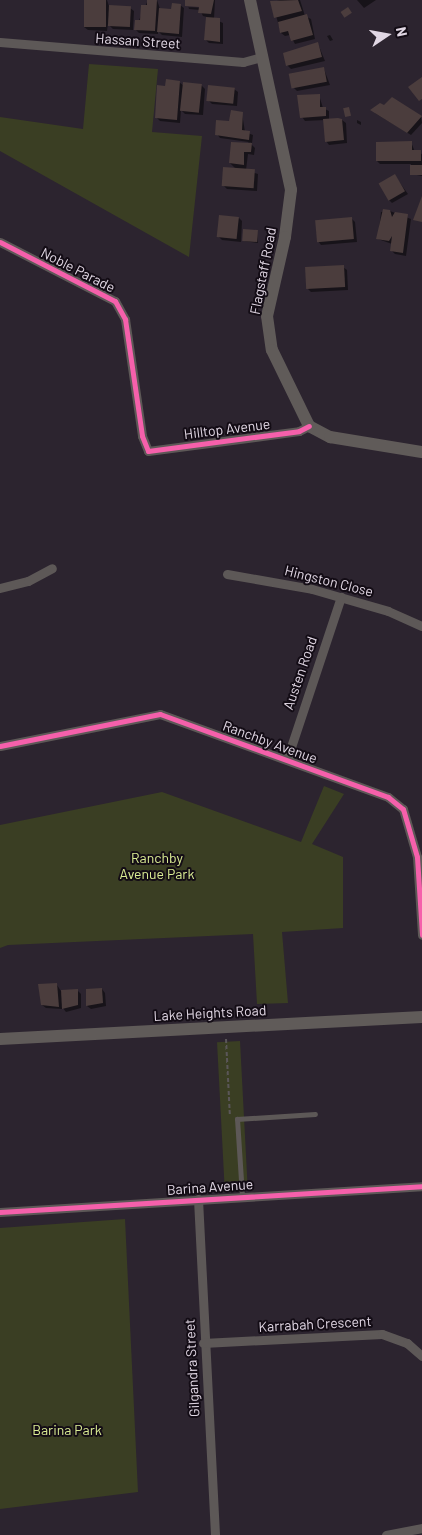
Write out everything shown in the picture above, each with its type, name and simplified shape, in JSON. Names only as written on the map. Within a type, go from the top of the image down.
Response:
[{"type":"main road","name":"Flagstaff Road","points":[[250,0],[291,190],[285,237],[267,316],[272,350],[309,426]]},
{"type":"main road","points":[[309,426],[330,437],[422,452]]},
{"type":"main road","name":"Lake Heights Road","points":[[0,1039],[422,1017]]},
{"type":"street","name":"Hassan Street","points":[[0,44],[243,62],[262,57]]},
{"type":"street","name":"Noble Parade","points":[[0,242],[115,302],[125,319],[142,436],[148,451]]},
{"type":"street","name":"Hilltop Avenue","points":[[148,451],[299,431],[309,426]]},
{"type":"street","points":[[0,588],[28,581],[52,568]]},
{"type":"street","name":"Hingston Close","points":[[227,574],[341,597],[388,611],[422,626]]},
{"type":"street","name":"Austen Road","points":[[287,759],[341,597]]},
{"type":"street","name":"Ranchby Avenue","points":[[0,746],[160,714],[388,796],[402,809],[417,856],[422,935]]},
{"type":"street","name":"Barina Avenue","points":[[0,1212],[422,1186]]},
{"type":"street","name":"Gilgandra Street","points":[[198,1199],[203,1342],[215,1535]]},
{"type":"street","name":"Karrabah Crescent","points":[[203,1342],[382,1334],[407,1344],[422,1356]]},
{"type":"street","points":[[386,1535],[422,1528]]},
{"type":"lane","points":[[242,1196],[237,1119],[314,1114]]},
{"type":"path","points":[[225,1027],[230,1127]]},
{"type":"green space","points":[[89,64],[158,69],[152,132],[202,136],[189,257],[0,151],[0,117],[83,129]]},
{"type":"green space","name":"Ranchby Avenue Park","points":[[324,786],[344,794],[312,844],[343,857],[343,928],[282,932],[288,1003],[257,1004],[253,934],[8,945],[0,948],[0,825],[162,792],[301,842]]},
{"type":"green space","points":[[240,1041],[247,1181],[224,1182],[217,1042]]},
{"type":"green space","name":"Barina Park","points":[[125,1219],[138,1492],[0,1509],[0,1228]]},
{"type":"building","points":[[84,0],[106,0],[106,27],[84,27]]},
{"type":"building","points":[[147,0],[157,0],[155,31],[134,30],[135,20],[140,20],[141,5],[147,5]]},
{"type":"building","points":[[185,0],[214,0],[211,14],[198,13],[199,7],[185,6]]},
{"type":"building","points":[[298,0],[302,11],[274,18],[270,1]]},
{"type":"building","points":[[172,3],[181,4],[179,34],[157,32],[159,8],[171,9]]},
{"type":"building","points":[[109,5],[131,6],[130,27],[108,26]]},
{"type":"building","points":[[348,7],[352,13],[344,18],[341,12]]},
{"type":"building","points":[[307,14],[313,35],[291,41],[288,31],[280,33],[278,22]]},
{"type":"building","points":[[206,17],[220,18],[220,42],[204,40]]},
{"type":"building","points":[[318,42],[322,57],[286,66],[283,53]]},
{"type":"building","points":[[324,67],[327,82],[292,89],[289,74]]},
{"type":"building","points":[[422,77],[422,99],[419,101],[408,87]]},
{"type":"building","points":[[166,79],[180,81],[177,120],[155,118],[157,85],[165,86]]},
{"type":"building","points":[[183,82],[202,84],[199,113],[180,111]]},
{"type":"building","points":[[208,85],[235,88],[233,104],[206,101]]},
{"type":"building","points":[[320,94],[320,107],[326,107],[326,116],[300,118],[297,95]]},
{"type":"building","points":[[392,97],[422,116],[407,133],[370,110],[380,103],[384,105]]},
{"type":"building","points":[[349,107],[351,116],[345,117],[343,108]]},
{"type":"building","points":[[231,110],[243,112],[242,130],[250,131],[249,140],[215,135],[216,120],[229,121]]},
{"type":"building","points":[[323,119],[342,119],[344,140],[325,142]]},
{"type":"building","points":[[412,141],[412,150],[421,150],[421,161],[376,161],[376,142]]},
{"type":"building","points":[[231,142],[252,143],[251,152],[244,152],[244,165],[229,163]]},
{"type":"building","points":[[410,165],[422,165],[422,175],[410,175]]},
{"type":"building","points":[[223,167],[255,169],[254,188],[222,186]]},
{"type":"building","points":[[395,174],[405,191],[389,201],[379,184]]},
{"type":"building","points":[[422,196],[422,222],[413,220]]},
{"type":"building","points":[[383,209],[390,210],[392,217],[395,212],[408,214],[403,253],[390,251],[392,236],[389,241],[376,239]]},
{"type":"building","points":[[219,215],[239,217],[237,239],[217,237]]},
{"type":"building","points":[[352,217],[354,239],[317,242],[315,220]]},
{"type":"building","points":[[243,229],[258,230],[257,242],[242,241]]},
{"type":"building","points":[[344,265],[345,287],[306,289],[305,267]]},
{"type":"building","points":[[57,983],[59,1007],[41,1005],[38,984]]},
{"type":"building","points":[[102,988],[103,1003],[86,1006],[86,989]]},
{"type":"building","points":[[78,989],[78,1005],[62,1009],[61,990]]},
{"type":"cycle path","points":[[0,242],[115,301],[125,319],[142,436],[148,451],[299,431],[309,426]]},
{"type":"cycle path","points":[[0,746],[160,714],[388,797],[403,809],[417,857],[422,935]]},
{"type":"cycle path","points":[[0,1212],[422,1186]]}]
